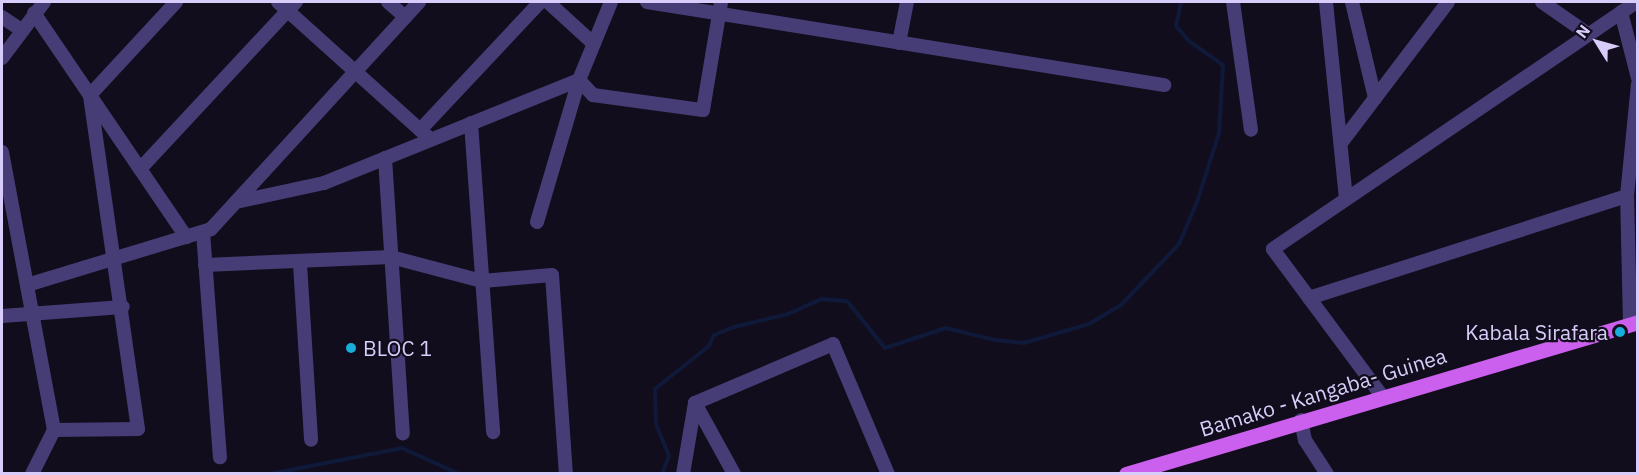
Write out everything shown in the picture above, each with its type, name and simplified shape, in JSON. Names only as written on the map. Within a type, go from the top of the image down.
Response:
[{"type":"main road","name":"Bamako - Kangaba- Guinea","points":[[1126,474],[1301,420],[1634,323]]},
{"type":"street","points":[[2,58],[20,29],[44,2]]},
{"type":"street","points":[[90,95],[176,2]]},
{"type":"street","points":[[388,2],[405,17]]},
{"type":"street","points":[[27,285],[211,229],[418,2]]},
{"type":"street","points":[[425,135],[540,2]]},
{"type":"street","points":[[548,2],[594,44]]},
{"type":"street","points":[[537,222],[579,80],[611,2]]},
{"type":"street","points":[[647,2],[720,8],[899,42],[1164,85]]},
{"type":"street","points":[[899,42],[907,2]]},
{"type":"street","points":[[1233,2],[1251,130]]},
{"type":"street","points":[[1326,2],[1346,199]]},
{"type":"street","points":[[1352,2],[1375,98]]},
{"type":"street","points":[[1341,143],[1448,2]]},
{"type":"street","points":[[1542,2],[1588,34]]},
{"type":"street","points":[[1382,396],[1273,249],[1636,2]]},
{"type":"street","points":[[140,169],[287,4],[425,135]]},
{"type":"street","points":[[579,80],[593,95],[702,110],[720,8]]},
{"type":"street","points":[[1621,12],[1638,78]]},
{"type":"street","points":[[34,13],[186,237]]},
{"type":"street","points":[[2,17],[20,29]]},
{"type":"street","points":[[236,202],[324,183],[385,158],[425,135],[471,123],[579,80]]},
{"type":"street","points":[[1634,323],[1627,196],[1638,84]]},
{"type":"street","points":[[54,430],[138,429],[116,258],[90,95]]},
{"type":"street","points":[[471,123],[493,432]]},
{"type":"street","points":[[2,152],[54,430],[32,474]]},
{"type":"street","points":[[385,158],[403,433]]},
{"type":"street","points":[[1309,298],[1627,196]]},
{"type":"street","points":[[203,232],[220,457]]},
{"type":"street","points":[[206,265],[300,264],[391,257],[482,281],[552,275],[566,474]]},
{"type":"street","points":[[300,264],[311,440]]},
{"type":"street","points":[[2,316],[123,307]]},
{"type":"street","points":[[695,403],[833,344],[888,474]]},
{"type":"street","points":[[683,474],[695,403]]},
{"type":"street","points":[[695,403],[734,474]]},
{"type":"street","points":[[1301,420],[1305,440],[1327,474]]},
{"type":"waterway","points":[[662,474],[669,456],[656,423],[655,389],[709,346],[714,335],[734,327],[788,314],[822,299],[847,301],[885,348],[946,328],[995,340],[1024,343],[1089,324],[1121,305],[1179,244],[1197,202],[1219,133],[1223,65],[1189,41],[1176,26],[1181,2]]},
{"type":"waterway","points":[[270,474],[402,448],[459,474]]},
{"type":"place","name":"Kabala Sirafara","points":[[1620,332]]},
{"type":"place","name":"BLOC 1","points":[[351,348]]}]
